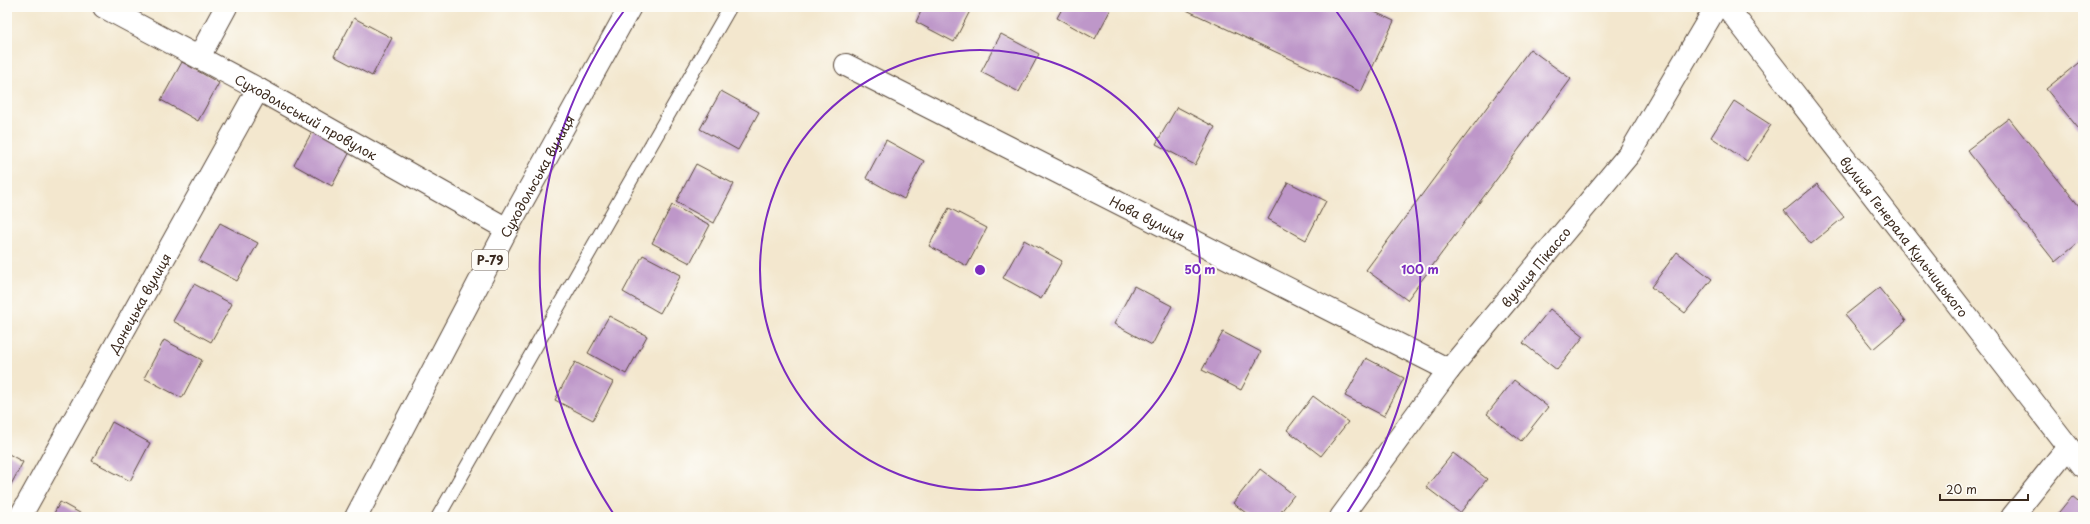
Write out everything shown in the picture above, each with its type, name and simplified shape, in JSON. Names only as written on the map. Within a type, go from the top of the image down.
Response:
[{"type":"street","name":"Суходольський провулок","points":[[104,7],[258,89],[507,229]]},
{"type":"street","points":[[199,57],[226,7]]},
{"type":"street","name":"Суходольська вулиця","points":[[356,517],[507,229],[630,7]]},
{"type":"street","name":"вулиця Пікассо","points":[[1341,517],[1449,370],[1630,153],[1716,7]]},
{"type":"street","name":"вулиця Генерала Кульчицького","points":[[1727,7],[2083,466]]},
{"type":"street","name":"Нова вулиця","points":[[846,65],[1449,370]]},
{"type":"street","name":"Донецька вулиця","points":[[20,517],[258,89]]},
{"type":"street","points":[[2012,517],[2068,447]]},
{"type":"lane","points":[[438,517],[730,7]]},
{"type":"building","points":[[923,7],[972,7],[954,42],[916,22]]},
{"type":"building","points":[[1063,7],[1112,7],[1095,39],[1057,18]]},
{"type":"building","points":[[1180,7],[1364,7],[1394,21],[1361,92]]},
{"type":"building","points":[[354,18],[392,38],[372,76],[334,56]]},
{"type":"building","points":[[1001,34],[1039,54],[1019,92],[981,72]]},
{"type":"building","points":[[1530,49],[1571,79],[1407,300],[1366,270]]},
{"type":"building","points":[[2083,59],[2083,134],[2046,89]]},
{"type":"building","points":[[182,62],[219,83],[198,121],[161,100]]},
{"type":"building","points":[[721,91],[759,112],[738,150],[700,129]]},
{"type":"building","points":[[1734,101],[1771,125],[1747,161],[1711,137]]},
{"type":"building","points":[[1177,107],[1215,127],[1195,165],[1156,144]]},
{"type":"building","points":[[2009,118],[2083,211],[2083,239],[2055,262],[1967,150]]},
{"type":"building","points":[[314,128],[352,148],[332,186],[294,165]]},
{"type":"building","points":[[886,140],[924,161],[904,199],[866,178]]},
{"type":"building","points":[[696,164],[734,184],[714,223],[676,202]]},
{"type":"building","points":[[1288,182],[1326,201],[1306,240],[1268,219]]},
{"type":"building","points":[[1817,184],[1844,217],[1811,244],[1784,211]]},
{"type":"building","points":[[672,205],[710,225],[690,263],[652,243]]},
{"type":"building","points":[[949,208],[987,228],[967,266],[929,246]]},
{"type":"building","points":[[220,223],[258,243],[237,281],[199,261]]},
{"type":"building","points":[[1024,240],[1062,261],[1041,299],[1003,278]]},
{"type":"building","points":[[1677,252],[1712,279],[1685,313],[1651,287]]},
{"type":"building","points":[[643,255],[681,275],[660,313],[623,292]]},
{"type":"building","points":[[194,284],[232,304],[211,342],[173,321]]},
{"type":"building","points":[[1134,286],[1172,306],[1152,345],[1114,324]]},
{"type":"building","points":[[1879,288],[1906,321],[1873,349],[1845,315]]},
{"type":"building","points":[[1550,309],[1584,336],[1557,370],[1523,343]]},
{"type":"building","points":[[609,316],[647,336],[626,374],[588,353]]},
{"type":"building","points":[[1223,332],[1261,352],[1241,390],[1202,370]]},
{"type":"building","points":[[164,340],[202,360],[182,398],[144,378]]},
{"type":"building","points":[[1366,358],[1404,378],[1384,416],[1345,396]]},
{"type":"building","points":[[575,362],[613,382],[593,420],[555,400]]},
{"type":"building","points":[[1514,380],[1548,407],[1521,441],[1487,414]]},
{"type":"building","points":[[1313,396],[1348,422],[1321,456],[1287,430]]},
{"type":"building","points":[[112,422],[150,443],[130,481],[92,461]]},
{"type":"building","points":[[7,453],[23,462],[7,492]]},
{"type":"building","points":[[1453,453],[1487,479],[1460,513],[1426,487]]},
{"type":"building","points":[[1260,469],[1294,495],[1277,517],[1251,517],[1233,503]]},
{"type":"building","points":[[2072,496],[2083,505],[2083,517],[2055,517]]},
{"type":"building","points":[[60,502],[87,517],[52,517]]}]
